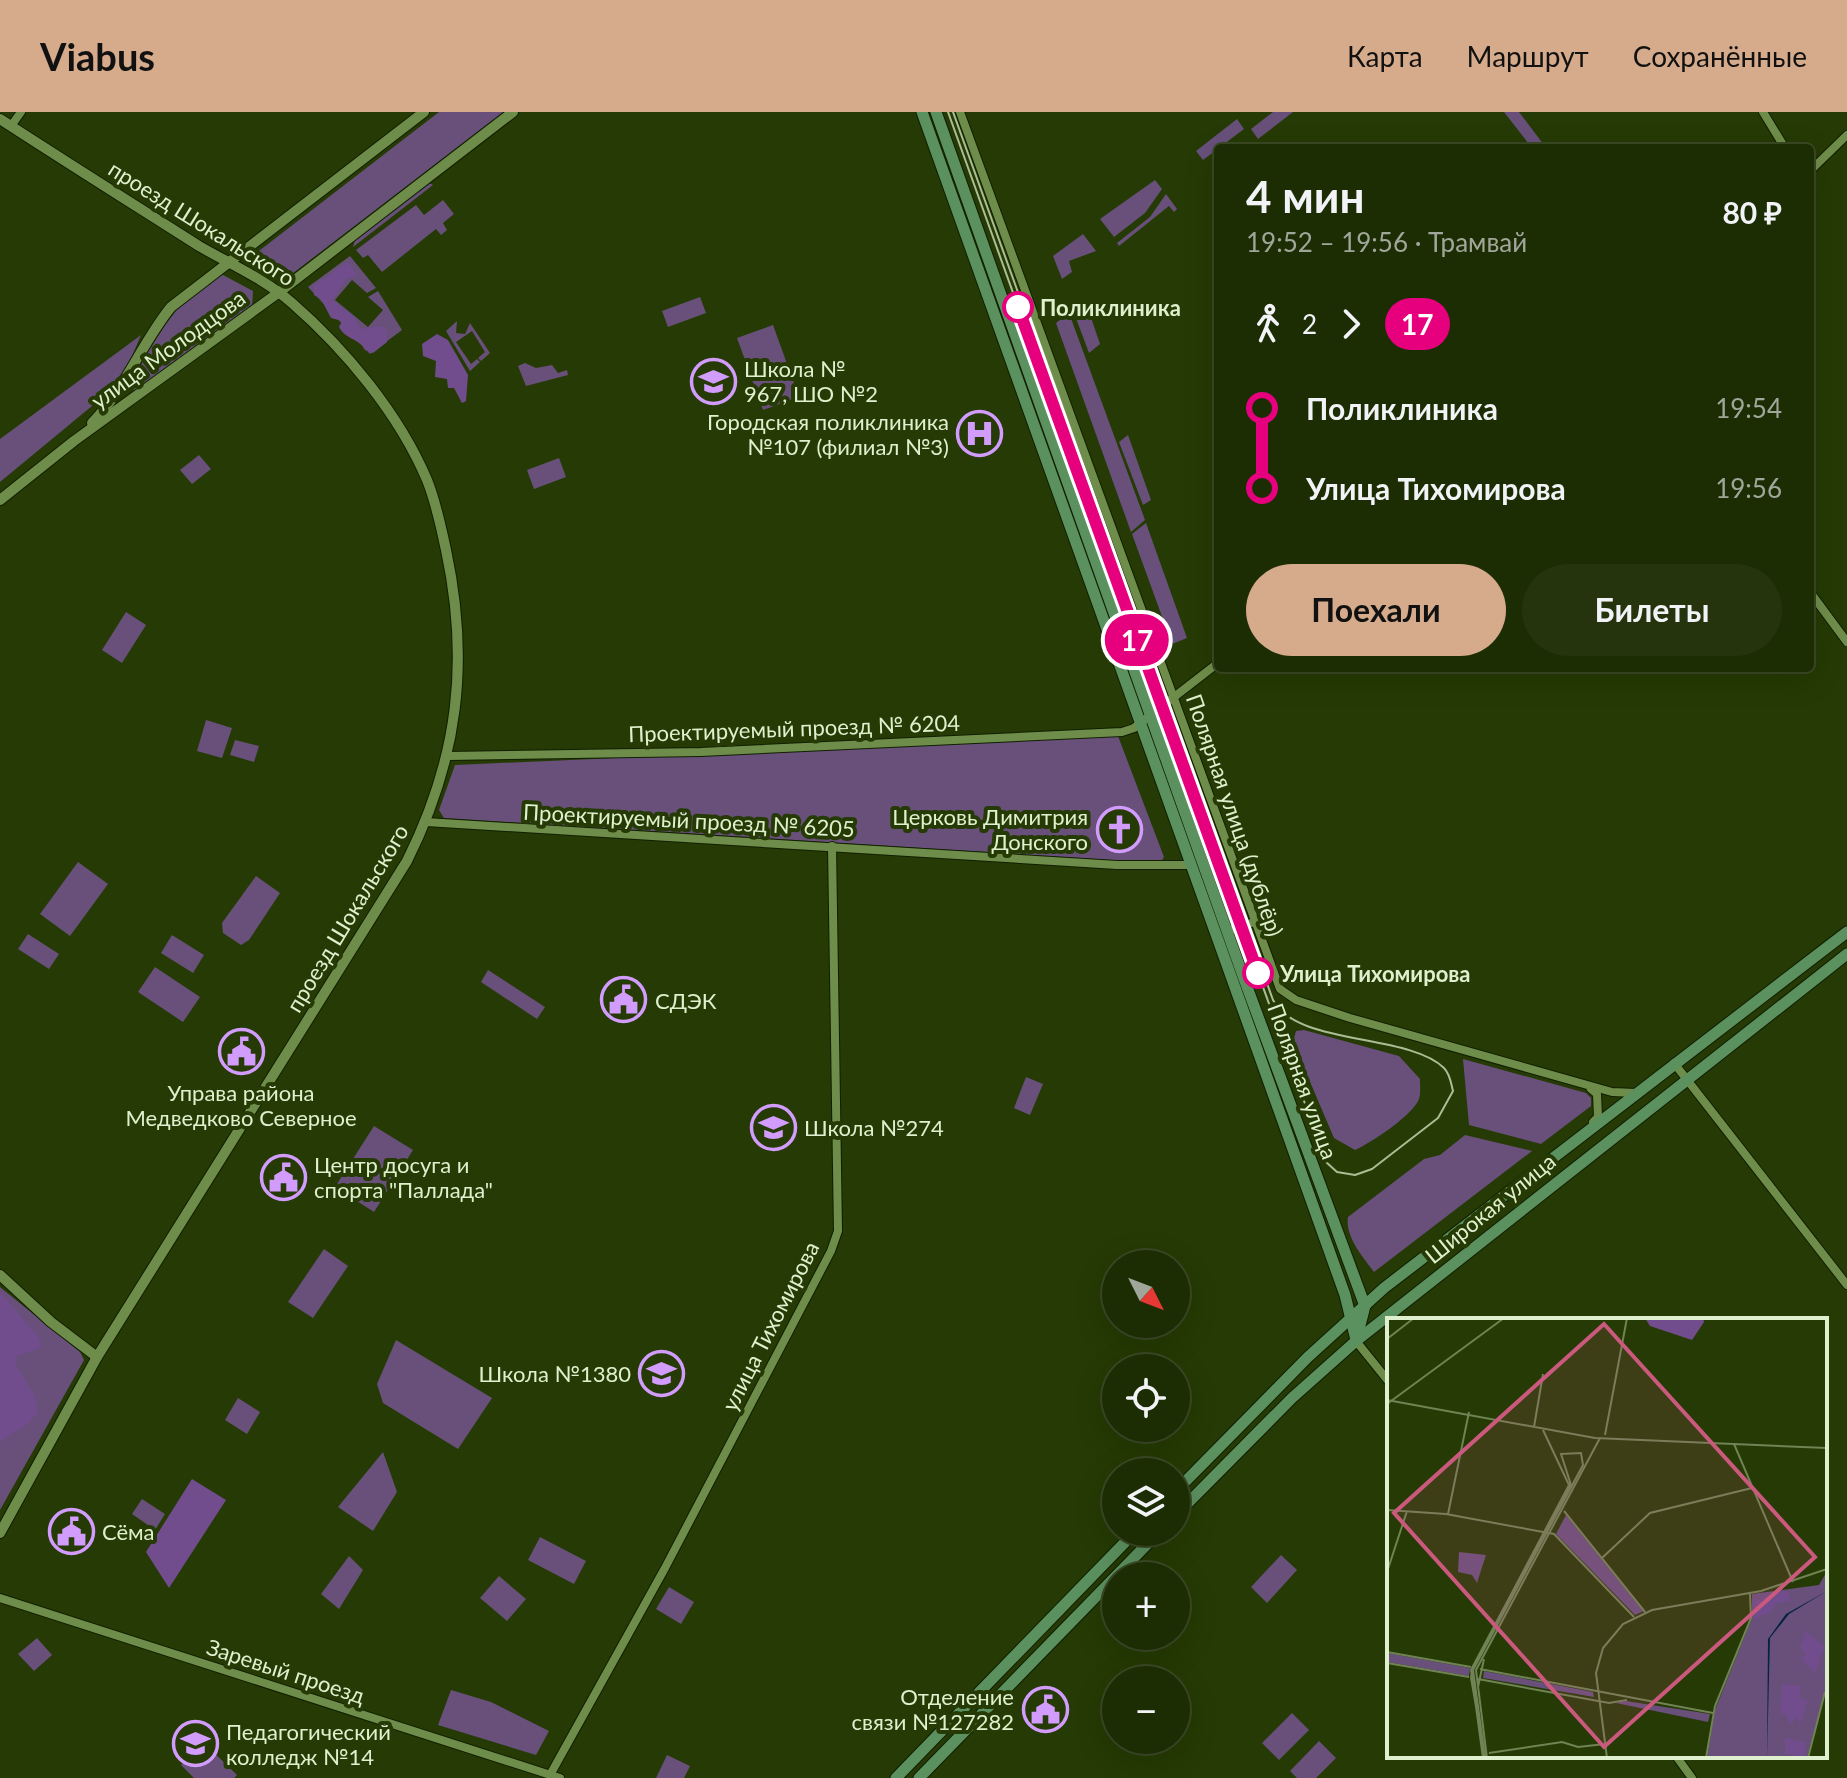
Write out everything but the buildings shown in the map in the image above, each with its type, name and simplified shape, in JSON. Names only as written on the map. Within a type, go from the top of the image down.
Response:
[{"type":"main road","name":"Полярная улица","points":[[922,112],[1345,1295],[1356,1341]]},
{"type":"main road","name":"Полярная улица","points":[[936,112],[1150,715],[1365,1306]]},
{"type":"main road","name":"Широкая улица","points":[[1190,1477],[1365,1306],[1580,1135],[1847,932]]},
{"type":"main road","name":"Широкая улица","points":[[1190,1501],[1292,1398],[1356,1341],[1847,954]]},
{"type":"main road","points":[[1356,1341],[1365,1306]]},
{"type":"main road","points":[[896,1778],[1121,1546]]},
{"type":"main road","points":[[919,1778],[1145,1546]]},
{"type":"street","points":[[11,126],[21,112]]},
{"type":"street","name":"улица Молодцова","points":[[74,441],[128,378],[154,328],[171,307],[424,112]]},
{"type":"street","name":"улица Молодцова","points":[[0,500],[74,441],[278,293],[513,112]]},
{"type":"street","name":"Полярная улица (дублёр)","points":[[960,112],[1280,989],[1296,1000],[1350,1018],[1588,1086]]},
{"type":"street","points":[[1763,112],[1783,144]]},
{"type":"street","name":"проезд Шокальского","points":[[0,119],[278,293],[321,331],[371,388],[428,481],[451,572],[458,630],[458,677],[448,756],[426,822],[352,953],[97,1357],[0,1533]]},
{"type":"street","points":[[1814,167],[1847,135]]},
{"type":"street","points":[[128,378],[128,390],[140,394]]},
{"type":"street","points":[[1814,597],[1847,642]]},
{"type":"street","points":[[1139,724],[1214,666]]},
{"type":"street","name":"Проектируемый проезд № 6204","points":[[448,756],[701,752],[1045,738],[1122,732],[1139,724]]},
{"type":"street","name":"Проектируемый проезд № 6205","points":[[426,822],[1117,865],[1189,865]]},
{"type":"street","name":"улица Тихомирова","points":[[550,1775],[700,1503],[831,1251],[838,1231],[832,846]]},
{"type":"street","points":[[1228,931],[1254,922]]},
{"type":"street","points":[[1674,1063],[1847,1285]]},
{"type":"street","points":[[1588,1086],[1612,1092],[1636,1093]]},
{"type":"street","points":[[1580,1135],[1598,1117],[1597,1094],[1588,1086]]},
{"type":"street","points":[[0,1275],[51,1322],[97,1357]]},
{"type":"street","name":"Полярная улица","points":[[1356,1341],[1387,1380]]},
{"type":"street","name":"Заревый проезд","points":[[0,1598],[560,1778]]},
{"type":"street","points":[[1017,1653],[1017,1665],[1029,1665]]},
{"type":"street","points":[[981,1690],[992,1689],[993,1701]]},
{"type":"street","points":[[1677,1758],[1692,1778]]},
{"type":"shaded area","points":[[439,112],[503,112],[288,277],[281,279],[252,264],[251,257]]},
{"type":"shaded area","points":[[1273,112],[1293,112],[1258,139],[1251,129]]},
{"type":"shaded area","points":[[1504,112],[1519,112],[1543,144],[1529,144]]},
{"type":"shaded area","points":[[1237,119],[1244,129],[1224,144],[1214,144],[1214,152],[1203,160],[1196,151]]},
{"type":"shaded area","points":[[1155,180],[1162,189],[1145,213],[1114,237],[1100,219]]},
{"type":"shaded area","points":[[429,183],[433,185],[353,247],[355,240]]},
{"type":"shaded area","points":[[1166,194],[1177,209],[1174,212],[1169,206],[1119,246],[1117,243],[1150,217]]},
{"type":"shaded area","points":[[443,200],[454,214],[443,223],[447,230],[441,235],[436,229],[382,272],[368,255],[363,258],[356,250],[416,205],[424,215]]},
{"type":"shaded area","points":[[1083,234],[1096,251],[1069,261],[1072,272],[1062,279],[1053,256]]},
{"type":"shaded area","points":[[350,256],[376,288],[367,293],[352,280],[335,300],[368,327],[383,310],[368,297],[378,291],[402,330],[370,354],[308,287]]},
{"type":"shaded area","points":[[348,262],[357,275],[346,279],[332,300],[354,317],[360,329],[382,326],[387,331],[387,342],[373,353],[342,331],[339,327],[342,321],[331,318],[321,299],[314,295],[314,286]]},
{"type":"shaded area","points":[[223,275],[253,291],[252,307],[134,391],[131,384],[169,320],[194,291]]},
{"type":"shaded area","points":[[700,297],[706,313],[668,327],[662,311]]},
{"type":"shaded area","points":[[1085,300],[1100,344],[1089,353],[1073,310]]},
{"type":"shaded area","points":[[1069,313],[1145,520],[1131,532],[1056,323]]},
{"type":"shaded area","points":[[457,321],[456,333],[465,334],[470,323],[490,353],[481,361],[478,358],[485,352],[472,331],[456,342],[471,364],[477,359],[480,362],[470,371],[446,331]]},
{"type":"shaded area","points":[[773,325],[799,397],[763,410],[737,338]]},
{"type":"shaded area","points":[[437,334],[448,340],[468,375],[466,401],[462,403],[454,388],[448,388],[447,379],[435,377],[436,361],[423,356],[422,344]]},
{"type":"shaded area","points":[[141,335],[121,382],[0,482],[0,439]]},
{"type":"shaded area","points":[[525,363],[536,368],[552,365],[558,373],[567,370],[568,375],[526,386],[518,366]]},
{"type":"shaded area","points":[[1128,435],[1151,500],[1143,505],[1119,442]]},
{"type":"shaded area","points":[[199,455],[211,469],[192,484],[180,470]]},
{"type":"shaded area","points":[[559,458],[566,477],[534,489],[527,470]]},
{"type":"shaded area","points":[[1146,523],[1187,638],[1172,644],[1132,534]]},
{"type":"shaded area","points":[[126,612],[146,625],[122,663],[102,650]]},
{"type":"shaded area","points":[[206,720],[232,728],[222,758],[197,751]]},
{"type":"shaded area","points":[[1118,736],[1164,857],[1160,863],[444,818],[439,810],[455,765]]},
{"type":"shaded area","points":[[235,740],[259,746],[254,762],[230,755]]},
{"type":"shaded area","points":[[78,862],[108,884],[70,936],[40,914]]},
{"type":"shaded area","points":[[256,876],[280,893],[249,940],[241,945],[223,933],[222,923]]},
{"type":"shaded area","points":[[28,934],[59,954],[49,969],[18,949]]},
{"type":"shaded area","points":[[172,935],[204,955],[193,973],[161,953]]},
{"type":"shaded area","points":[[155,967],[200,997],[183,1022],[138,992]]},
{"type":"shaded area","points":[[488,970],[545,1007],[537,1019],[481,982]]},
{"type":"shaded area","points":[[1304,1030],[1399,1056],[1420,1079],[1420,1097],[1415,1105],[1391,1128],[1355,1150],[1334,1138],[1293,1042],[1296,1031]]},
{"type":"shaded area","points":[[1463,1059],[1586,1093],[1591,1098],[1591,1106],[1541,1144],[1469,1125]]},
{"type":"shaded area","points":[[1026,1077],[1043,1084],[1030,1115],[1014,1108]]},
{"type":"shaded area","points":[[374,1126],[413,1150],[374,1212],[335,1187]]},
{"type":"shaded area","points":[[1465,1135],[1532,1151],[1374,1272],[1352,1239],[1348,1217],[1424,1159],[1440,1155]]},
{"type":"shaded area","points":[[324,1249],[348,1266],[313,1318],[288,1302]]},
{"type":"shaded area","points":[[0,1287],[80,1352],[84,1360],[0,1510]]},
{"type":"shaded area","points":[[0,1292],[39,1338],[42,1347],[17,1356],[16,1365],[34,1395],[38,1412],[29,1423],[0,1441]]},
{"type":"shaded area","points":[[396,1340],[492,1398],[458,1449],[383,1403],[377,1384]]},
{"type":"shaded area","points":[[238,1398],[260,1412],[247,1434],[225,1420]]},
{"type":"shaded area","points":[[383,1452],[397,1492],[373,1531],[338,1507]]},
{"type":"shaded area","points":[[192,1479],[226,1500],[169,1588],[146,1552]]},
{"type":"shaded area","points":[[142,1499],[165,1514],[155,1530],[132,1514]]},
{"type":"shaded area","points":[[540,1537],[586,1561],[574,1584],[528,1560]]},
{"type":"shaded area","points":[[1281,1555],[1297,1570],[1267,1603],[1251,1587]]},
{"type":"shaded area","points":[[349,1556],[363,1570],[339,1609],[321,1594]]},
{"type":"shaded area","points":[[499,1576],[526,1599],[507,1621],[480,1598]]},
{"type":"shaded area","points":[[669,1587],[694,1602],[681,1624],[656,1609]]},
{"type":"shaded area","points":[[37,1638],[52,1655],[34,1671],[18,1654]]},
{"type":"shaded area","points":[[451,1690],[491,1702],[549,1731],[536,1755],[438,1725]]},
{"type":"shaded area","points":[[1292,1713],[1309,1730],[1279,1760],[1262,1743]]},
{"type":"shaded area","points":[[1319,1741],[1336,1758],[1316,1778],[1297,1778],[1290,1771]]},
{"type":"shaded area","points":[[203,1742],[237,1775],[234,1778],[194,1778],[181,1765]]},
{"type":"shaded area","points":[[667,1755],[690,1766],[684,1778],[656,1778]]},
{"type":"tram line","points":[[948,112],[1326,1162],[1337,1172],[1355,1175],[1372,1169],[1438,1118],[1453,1091],[1449,1076],[1444,1068],[1427,1057],[1405,1049],[1328,1033],[1305,1025],[1286,1015],[1273,1000],[953,112]]},
{"type":"tram line","name":"17","points":[[1018,307],[1258,973]]},
{"type":"place","name":"Поликлиника","points":[[1018,307]]},
{"type":"place","name":"Школа № 967, ШО №2","points":[[713,381]]},
{"type":"place","name":"Городская поликлиника №107 (филиал №3)","points":[[980,434]]},
{"type":"place","name":"Церковь Димитрия Донского","points":[[1119,829]]},
{"type":"place","name":"Улица Тихомирова","points":[[1258,973]]},
{"type":"place","name":"СДЭК","points":[[624,1000]]},
{"type":"place","name":"Управа района Медведково Северное","points":[[241,1051]]},
{"type":"place","name":"Школа №274","points":[[773,1127]]},
{"type":"place","name":"Центр досуга и спорта \"Паллада\"","points":[[283,1177]]},
{"type":"place","name":"Школа №1380","points":[[662,1373]]},
{"type":"place","name":"Сёма","points":[[71,1531]]},
{"type":"place","name":"Отделение связи №127282","points":[[1045,1709]]},
{"type":"place","name":"Педагогический колледж №14","points":[[195,1744]]}]
